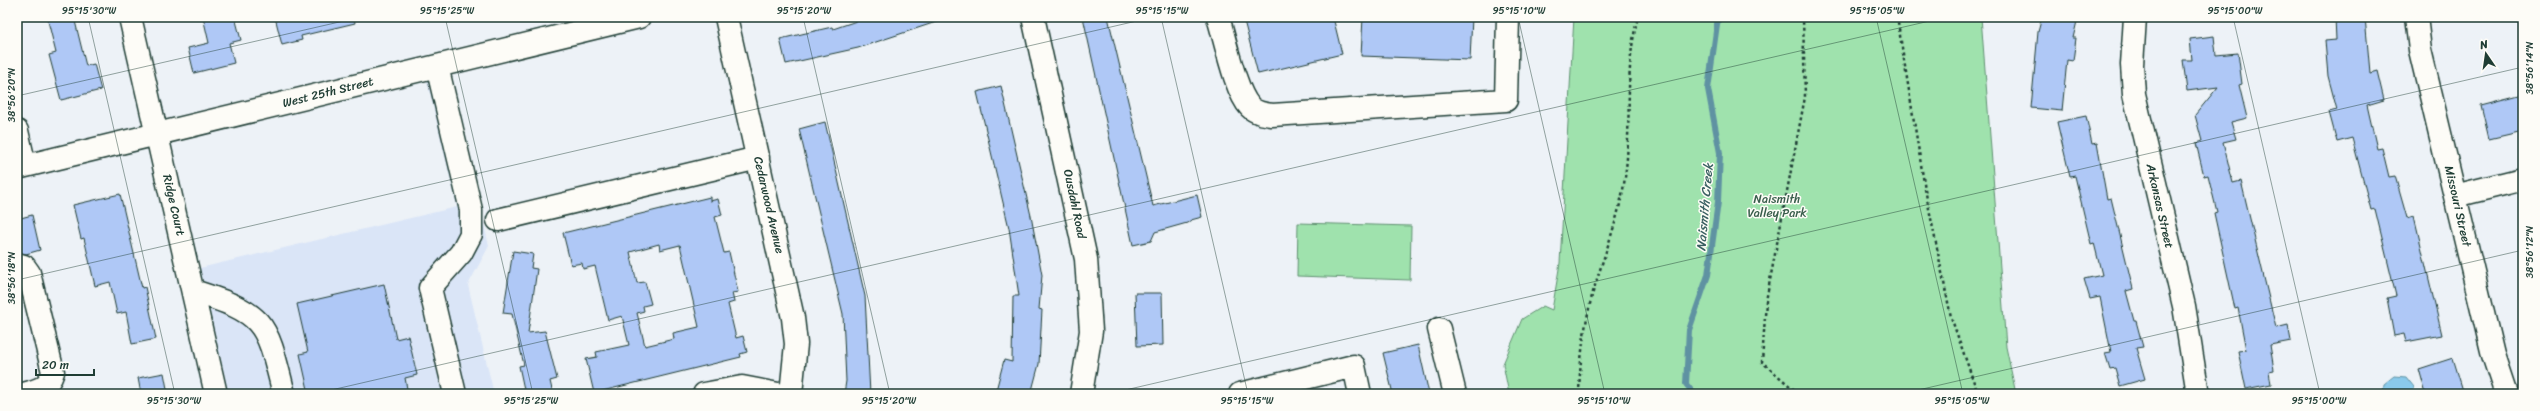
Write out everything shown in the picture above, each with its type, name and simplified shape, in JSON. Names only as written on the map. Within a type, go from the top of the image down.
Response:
[{"type":"street","name":"Ridge Court","points":[[130,17],[216,394]]},
{"type":"street","name":"West 25th Street","points":[[21,167],[639,17]]},
{"type":"street","name":"Cedarwood Avenue","points":[[726,17],[793,318],[796,344],[791,394]]},
{"type":"street","name":"Ousdahl Road","points":[[1033,17],[1086,259],[1091,331],[1081,394]]},
{"type":"street","points":[[1218,17],[1241,94],[1250,107],[1260,113],[1272,115],[1506,100],[1508,17]]},
{"type":"street","name":"Arkansas Street","points":[[2135,17],[2132,65],[2134,94],[2184,306],[2198,394]]},
{"type":"street","name":"Missouri Street","points":[[2416,17],[2420,50],[2493,355],[2506,394]]},
{"type":"street","points":[[437,66],[471,210],[471,234],[461,253],[430,288],[455,394]]},
{"type":"street","points":[[17,131],[21,167]]},
{"type":"street","points":[[498,220],[758,158]]},
{"type":"street","points":[[2455,196],[2523,179]]},
{"type":"street","points":[[17,264],[24,266],[29,272],[53,372],[50,382],[41,390],[23,394]]},
{"type":"street","points":[[193,291],[243,308],[261,323],[271,343],[284,394]]},
{"type":"street","points":[[1439,329],[1455,394]]},
{"type":"street","points":[[1240,394],[1354,366],[1360,394]]},
{"type":"street","points":[[704,394],[742,387],[778,394]]},
{"type":"path","points":[[1579,394],[1587,319],[1593,293],[1617,218],[1624,183],[1631,58],[1638,17]]},
{"type":"path","points":[[1799,394],[1762,362],[1766,301],[1805,96],[1803,17]]},
{"type":"path","points":[[1897,17],[1926,189],[1951,317],[1978,394]]},
{"type":"shaded area","points":[[450,75],[489,246],[468,285],[494,394],[229,394],[200,268],[457,207],[427,81]]},
{"type":"green space","name":"Naismith Valley Park","points":[[1574,17],[1981,17],[2006,347],[2016,394],[1509,394],[1503,364],[1522,319],[1543,306],[1552,310],[1560,263]]},
{"type":"green space","points":[[1298,223],[1411,226],[1410,280],[1297,276]]},
{"type":"water","points":[[2394,376],[2406,377],[2414,387],[2413,394],[2383,394],[2384,384]]},
{"type":"building","points":[[47,17],[74,17],[86,66],[94,64],[101,90],[61,100],[49,55],[56,53]]},
{"type":"building","points":[[203,17],[235,17],[241,40],[229,43],[234,63],[194,73],[188,48],[209,43]]},
{"type":"building","points":[[275,17],[354,17],[355,23],[301,36],[302,40],[282,45]]},
{"type":"building","points":[[868,17],[942,17],[942,20],[858,48],[786,64],[780,39],[832,27],[833,29]]},
{"type":"building","points":[[1083,17],[1108,17],[1153,206],[1197,195],[1202,217],[1155,232],[1151,241],[1133,245]]},
{"type":"building","points":[[1243,17],[1333,17],[1342,54],[1258,74]]},
{"type":"building","points":[[1363,17],[1472,17],[1470,60],[1361,56]]},
{"type":"building","points":[[2042,17],[2078,17],[2073,38],[2076,38],[2073,61],[2067,60],[2062,111],[2031,108],[2038,32]]},
{"type":"building","points":[[2335,17],[2365,17],[2370,73],[2377,71],[2384,100],[2367,105],[2377,149],[2382,148],[2389,177],[2395,176],[2407,218],[2414,216],[2442,335],[2406,342],[2404,334],[2394,336],[2387,298],[2396,296],[2375,209],[2371,210],[2352,138],[2337,142],[2329,112],[2337,110],[2328,76],[2325,41],[2336,40]]},
{"type":"building","points":[[2214,36],[2216,55],[2238,53],[2242,84],[2239,85],[2247,118],[2231,122],[2236,139],[2223,142],[2233,183],[2241,181],[2276,328],[2288,325],[2291,341],[2270,345],[2274,370],[2269,371],[2271,384],[2246,389],[2238,351],[2246,350],[2238,308],[2235,309],[2214,213],[2217,212],[2208,175],[2204,176],[2196,143],[2202,141],[2195,115],[2218,87],[2187,91],[2183,60],[2192,60],[2190,39]]},
{"type":"building","points":[[1001,86],[1031,216],[1042,275],[1039,309],[1042,310],[1039,364],[1031,394],[995,394],[1004,360],[1012,362],[1013,296],[1019,296],[1009,228],[977,92]]},
{"type":"building","points":[[2523,94],[2523,131],[2489,139],[2481,105]]},
{"type":"building","points":[[2086,116],[2092,144],[2097,143],[2107,199],[2111,198],[2133,289],[2126,291],[2143,347],[2136,348],[2145,379],[2120,386],[2115,368],[2110,369],[2105,353],[2111,352],[2100,297],[2090,299],[2084,279],[2102,275],[2094,243],[2091,244],[2075,176],[2070,177],[2057,122]]},
{"type":"building","points":[[825,122],[865,296],[870,394],[844,394],[846,381],[843,314],[799,129]]},
{"type":"building","points":[[120,194],[142,288],[145,287],[156,339],[132,344],[126,312],[117,314],[110,282],[95,286],[84,238],[81,239],[73,205]]},
{"type":"building","points":[[710,197],[710,201],[718,199],[722,215],[715,217],[724,253],[729,252],[738,292],[732,293],[734,302],[728,304],[736,338],[743,336],[747,352],[740,354],[741,357],[594,393],[586,359],[597,357],[596,352],[629,345],[622,316],[608,320],[595,266],[583,269],[582,263],[571,265],[563,233]],"holes":[[[659,244],[660,250],[680,245],[699,327],[673,333],[674,339],[645,346],[637,313],[644,311],[643,306],[651,304],[645,282],[637,283],[630,252]]]},
{"type":"building","points":[[32,215],[40,250],[26,254],[17,252],[17,219]]},
{"type":"building","points":[[513,251],[533,254],[531,268],[537,269],[528,333],[545,331],[557,379],[550,381],[553,394],[525,394],[519,366],[524,365],[512,314],[503,313]]},
{"type":"building","points":[[384,284],[396,339],[408,336],[417,375],[405,378],[408,394],[309,394],[300,354],[308,352],[297,304]]},
{"type":"building","points":[[1135,293],[1162,293],[1163,345],[1137,346]]},
{"type":"building","points":[[1418,345],[1429,394],[1393,394],[1383,353]]},
{"type":"building","points":[[2453,358],[2464,394],[2426,394],[2419,369]]},
{"type":"building","points":[[164,373],[168,394],[141,394],[138,378]]},
{"type":"waterway","name":"Naismith Creek","points":[[1694,394],[1686,384],[1689,330],[1708,275],[1718,202],[1720,153],[1708,89],[1718,17]]}]
